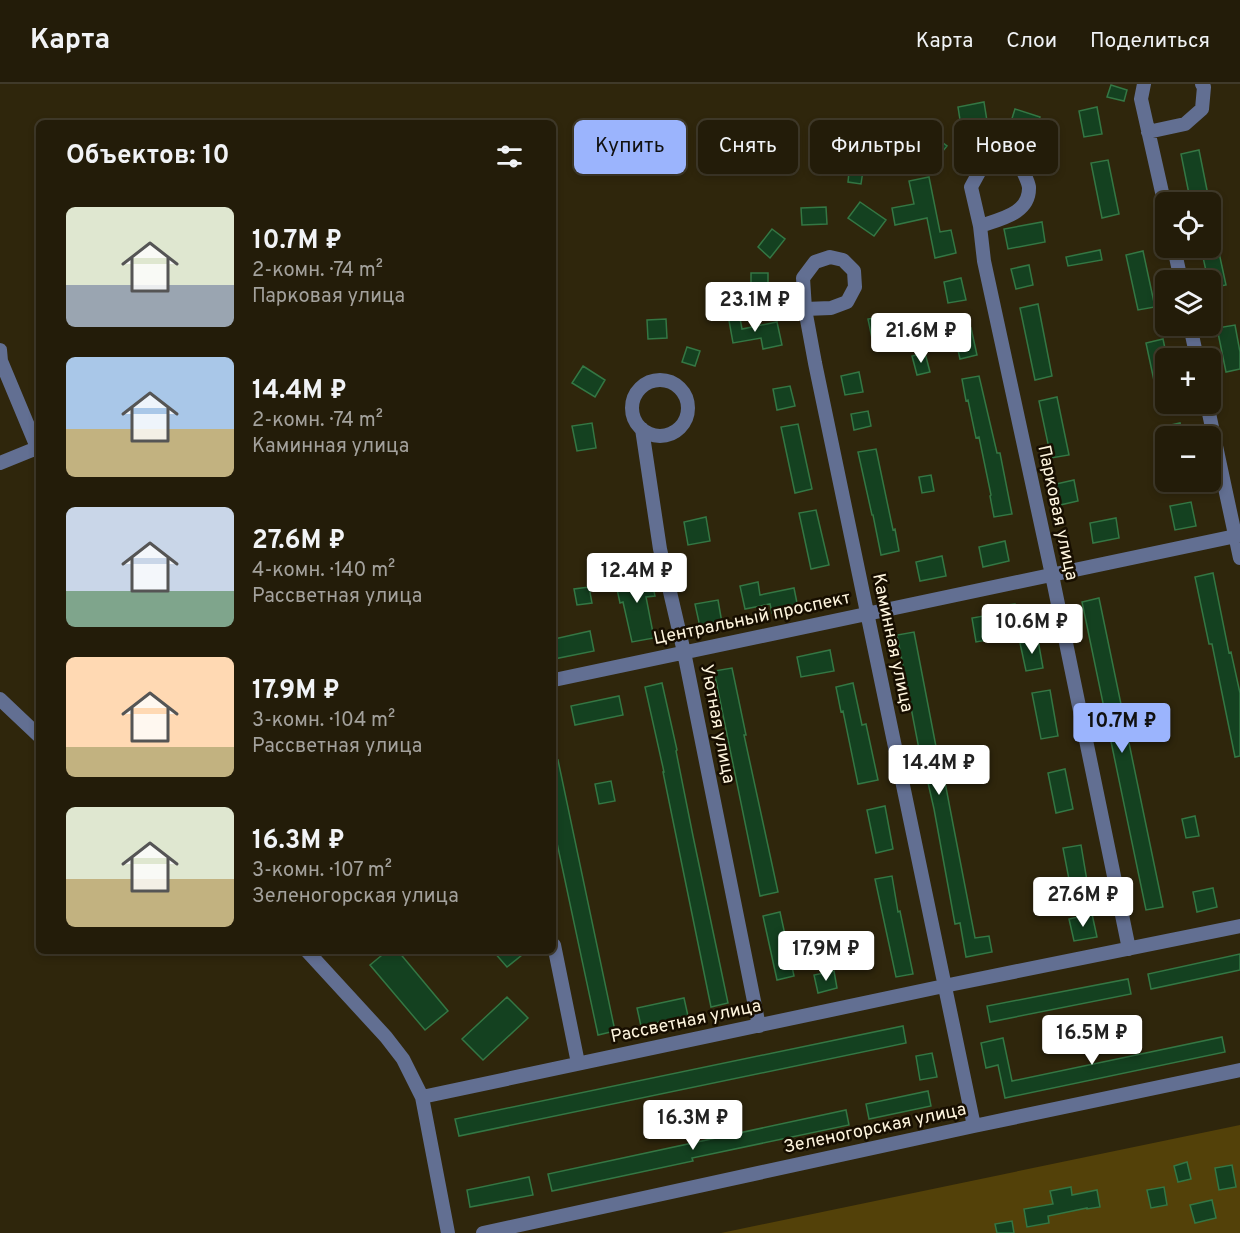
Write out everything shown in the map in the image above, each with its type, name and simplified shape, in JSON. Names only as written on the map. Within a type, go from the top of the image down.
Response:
[{"type":"street","points":[[1144,84],[1141,99],[1162,192]]},
{"type":"street","points":[[1149,132],[1185,124],[1202,109],[1204,87],[1202,84]]},
{"type":"street","name":"Парковая улица","points":[[980,226],[1014,215],[1027,201],[1029,186],[1022,169],[1005,161],[982,165],[971,187],[980,226],[984,261],[1129,949]]},
{"type":"street","name":"Каминная улица","points":[[805,309],[831,308],[847,302],[855,287],[854,272],[843,260],[830,257],[815,262],[803,278],[805,309],[974,1126]]},
{"type":"street","points":[[0,358],[36,444]]},
{"type":"street","points":[[656,380],[672,382],[679,386],[688,400],[689,407],[688,416],[679,429],[664,436],[649,434],[642,429],[636,423],[632,408],[636,393],[642,386],[656,380]]},
{"type":"street","points":[[1209,414],[1238,536],[1240,558]]},
{"type":"street","name":"Уютная улица","points":[[642,429],[660,549],[684,652],[759,1026]]},
{"type":"street","points":[[0,464],[36,450]]},
{"type":"street","name":"Центральный проспект","points":[[556,680],[1238,536]]},
{"type":"street","points":[[0,699],[36,733]]},
{"type":"street","name":"Рассветная улица","points":[[422,1097],[944,986],[1240,926]]},
{"type":"street","points":[[309,954],[386,1037],[403,1059],[422,1097],[448,1233]]},
{"type":"street","points":[[556,954],[578,1063]]},
{"type":"street","name":"Зеленогорская улица","points":[[483,1233],[1240,1070]]},
{"type":"shaded area","points":[[1240,1125],[1240,1233],[721,1233]]},
{"type":"building","points":[[1111,85],[1127,90],[1124,101],[1107,97]]},
{"type":"building","points":[[984,102],[987,120],[960,120],[958,107]]},
{"type":"building","points":[[1097,107],[1102,134],[1084,137],[1079,111]]},
{"type":"building","points":[[1015,109],[1040,117],[1039,120],[1012,120]]},
{"type":"building","points":[[942,142],[947,146],[942,152]]},
{"type":"building","points":[[1199,150],[1207,192],[1189,192],[1181,154]]},
{"type":"building","points":[[1108,160],[1119,214],[1102,218],[1091,163]]},
{"type":"building","points":[[849,174],[862,174],[861,184],[848,182]]},
{"type":"building","points":[[929,177],[940,232],[951,230],[956,253],[935,258],[927,218],[895,225],[892,208],[914,204],[909,181]]},
{"type":"building","points":[[860,202],[886,220],[874,236],[848,218]]},
{"type":"building","points":[[826,207],[827,224],[802,225],[801,208]]},
{"type":"building","points":[[1042,222],[1045,242],[1008,249],[1004,229]]},
{"type":"building","points":[[772,229],[785,239],[770,258],[758,247]]},
{"type":"building","points":[[1100,250],[1102,260],[1068,266],[1066,257]]},
{"type":"building","points":[[1143,251],[1155,307],[1138,310],[1126,255]]},
{"type":"building","points":[[1203,258],[1220,258],[1226,285],[1221,286],[1221,270],[1206,270]]},
{"type":"building","points":[[1029,265],[1033,285],[1016,289],[1011,269]]},
{"type":"building","points":[[751,273],[768,273],[768,298],[751,298]]},
{"type":"building","points":[[961,278],[966,300],[948,303],[944,282]]},
{"type":"building","points":[[1038,304],[1052,376],[1035,380],[1020,308]]},
{"type":"building","points":[[739,313],[742,329],[777,322],[782,345],[763,349],[761,338],[733,343],[728,315]]},
{"type":"building","points":[[885,316],[890,340],[873,343],[868,319]]},
{"type":"building","points":[[666,319],[667,338],[648,339],[647,320]]},
{"type":"building","points":[[1235,325],[1240,352],[1240,369],[1226,372],[1219,336],[1221,336],[1221,327]]},
{"type":"building","points":[[971,328],[977,355],[960,359],[954,332]]},
{"type":"building","points":[[1163,339],[1165,348],[1155,348],[1155,385],[1146,343]]},
{"type":"building","points":[[687,347],[700,351],[695,366],[682,362]]},
{"type":"building","points":[[925,353],[930,372],[917,375],[912,356]]},
{"type":"building","points":[[583,366],[605,380],[595,397],[572,383]]},
{"type":"building","points":[[859,372],[863,392],[845,395],[841,376]]},
{"type":"building","points":[[979,376],[997,453],[1000,453],[1012,514],[994,517],[979,437],[976,438],[968,400],[966,401],[962,379]]},
{"type":"building","points":[[790,386],[795,406],[777,410],[773,389]]},
{"type":"building","points":[[1057,397],[1069,455],[1051,458],[1039,401]]},
{"type":"building","points":[[868,411],[871,426],[854,430],[851,414]]},
{"type":"building","points":[[592,423],[596,448],[577,451],[572,426]]},
{"type":"building","points":[[798,424],[812,489],[795,493],[781,427]]},
{"type":"building","points":[[876,449],[899,551],[881,555],[858,452]]},
{"type":"building","points":[[931,475],[934,491],[922,493],[919,477]]},
{"type":"building","points":[[1074,480],[1078,501],[1060,505],[1056,484]]},
{"type":"building","points":[[1191,502],[1196,526],[1175,530],[1170,506]]},
{"type":"building","points":[[816,510],[829,565],[811,569],[799,513]]},
{"type":"building","points":[[706,517],[710,541],[688,545],[684,522]]},
{"type":"building","points":[[1116,518],[1119,538],[1093,543],[1090,523]]},
{"type":"building","points":[[1005,541],[1009,561],[983,567],[979,547]]},
{"type":"building","points":[[942,556],[946,576],[920,581],[916,562]]},
{"type":"building","points":[[650,572],[655,596],[646,597],[654,638],[632,642],[623,602],[620,603],[615,580]]},
{"type":"building","points":[[1213,573],[1229,653],[1231,652],[1240,693],[1240,756],[1235,757],[1212,644],[1209,644],[1195,577]]},
{"type":"building","points":[[758,582],[760,595],[794,588],[798,608],[772,613],[770,604],[745,609],[740,586]]},
{"type":"building","points":[[589,587],[592,603],[577,605],[574,589]]},
{"type":"building","points":[[1099,598],[1163,907],[1146,910],[1082,602]]},
{"type":"building","points":[[718,600],[722,623],[700,627],[695,604]]},
{"type":"building","points":[[1015,604],[1017,615],[1001,618],[999,606]]},
{"type":"building","points":[[989,615],[993,639],[976,642],[972,618]]},
{"type":"building","points":[[590,631],[594,651],[556,659],[556,639]]},
{"type":"building","points":[[914,632],[975,938],[989,936],[992,952],[966,957],[960,923],[955,924],[934,809],[926,774],[924,775],[897,635]]},
{"type":"building","points":[[1038,640],[1043,668],[1026,671],[1020,643]]},
{"type":"building","points":[[830,650],[834,671],[801,677],[797,657]]},
{"type":"building","points":[[732,668],[778,892],[760,896],[714,671]]},
{"type":"building","points":[[662,683],[728,1003],[711,1007],[645,687]]},
{"type":"building","points":[[853,683],[862,725],[866,724],[878,780],[858,784],[836,687]]},
{"type":"building","points":[[1050,690],[1058,736],[1041,739],[1032,693]]},
{"type":"building","points":[[619,696],[623,715],[575,725],[571,706]]},
{"type":"building","points":[[556,760],[558,760],[615,1031],[598,1035],[556,838]]},
{"type":"building","points":[[1065,769],[1073,809],[1056,813],[1048,773]]},
{"type":"building","points":[[611,781],[615,801],[599,804],[595,784]]},
{"type":"building","points":[[885,806],[893,849],[876,853],[867,810]]},
{"type":"building","points":[[1195,816],[1199,836],[1186,838],[1182,819]]},
{"type":"building","points":[[1081,845],[1088,887],[1071,890],[1063,848]]},
{"type":"building","points":[[892,876],[913,974],[896,977],[875,879]]},
{"type":"building","points":[[1213,888],[1217,907],[1197,912],[1193,892]]},
{"type":"building","points":[[780,912],[794,976],[777,980],[763,916]]},
{"type":"building","points":[[1092,914],[1097,937],[1074,941],[1069,919]]},
{"type":"building","points":[[383,954],[400,954],[448,1011],[425,1030],[370,965]]},
{"type":"building","points":[[496,954],[523,954],[507,967]]},
{"type":"building","points":[[1240,954],[1240,970],[1151,989],[1148,974]]},
{"type":"building","points":[[834,971],[837,988],[818,993],[814,975]]},
{"type":"building","points":[[1128,979],[1131,994],[990,1022],[987,1006]]},
{"type":"building","points":[[507,997],[528,1018],[483,1060],[462,1039]]},
{"type":"building","points":[[684,998],[688,1016],[641,1026],[637,1008]]},
{"type":"building","points":[[903,1026],[906,1043],[459,1136],[455,1119]]},
{"type":"building","points":[[1222,1037],[1225,1052],[1005,1098],[998,1065],[986,1068],[981,1043],[1003,1038],[1012,1081]]},
{"type":"building","points":[[932,1053],[937,1077],[920,1080],[916,1056]]},
{"type":"building","points":[[928,1091],[931,1106],[869,1119],[866,1104]]},
{"type":"building","points":[[846,1110],[849,1125],[692,1158],[693,1161],[552,1191],[548,1174]]},
{"type":"building","points":[[1187,1162],[1191,1179],[1178,1182],[1174,1166]]},
{"type":"building","points":[[1232,1165],[1236,1187],[1219,1190],[1215,1168]]},
{"type":"building","points":[[529,1177],[533,1195],[470,1207],[467,1190]]},
{"type":"building","points":[[1071,1187],[1072,1195],[1097,1190],[1100,1207],[1048,1216],[1049,1223],[1027,1227],[1024,1209],[1053,1204],[1050,1191]]},
{"type":"building","points":[[1164,1187],[1167,1205],[1151,1208],[1147,1190]]},
{"type":"building","points":[[1212,1200],[1216,1218],[1195,1223],[1190,1205]]},
{"type":"building","points":[[1012,1221],[1014,1233],[997,1233],[995,1224]]}]
